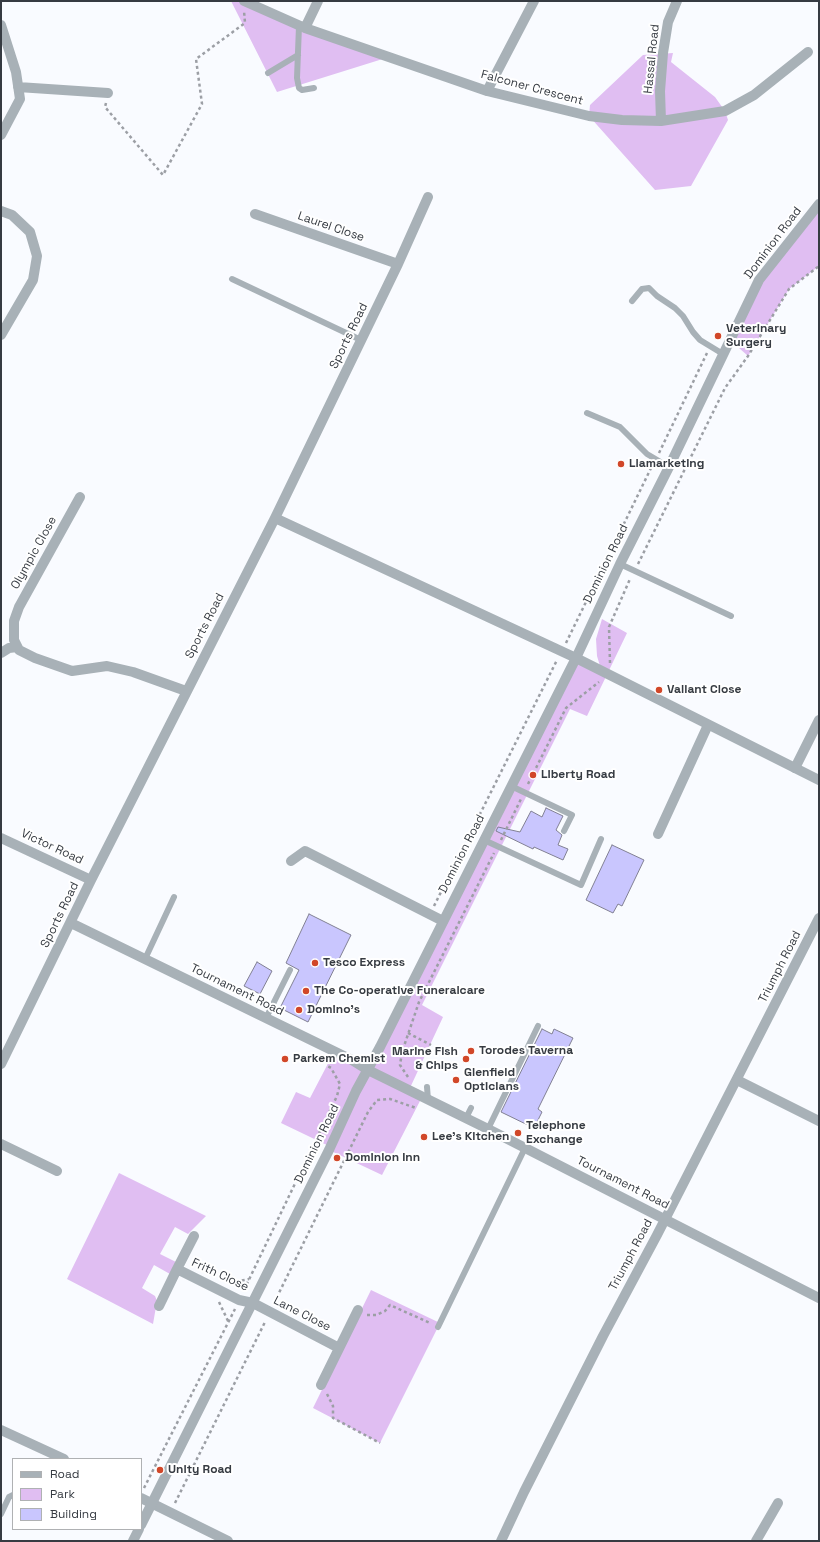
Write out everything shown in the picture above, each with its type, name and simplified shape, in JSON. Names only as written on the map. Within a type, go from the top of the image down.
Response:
[{"type":"street","points":[[302,27],[318,1]]},
{"type":"street","points":[[487,91],[534,1]]},
{"type":"street","name":"Hassal Road","points":[[661,121],[661,78],[663,54],[668,22],[677,1]]},
{"type":"street","name":"Falconer Crescent","points":[[244,5],[302,27],[487,91],[589,116],[622,120],[661,121],[725,110],[754,95],[808,52]]},
{"type":"street","points":[[1,25],[16,72],[20,99],[1,135]]},
{"type":"street","points":[[18,87],[108,93]]},
{"type":"street","name":"Sports Road","points":[[1,1064],[91,880],[275,518],[398,264],[428,197]]},
{"type":"street","name":"Dominion Road","points":[[142,1523],[576,658],[620,564],[669,468],[759,280],[819,204]]},
{"type":"street","points":[[1,211],[12,216],[30,232],[37,256],[33,280],[1,335]]},
{"type":"street","name":"Laurel Close","points":[[255,214],[398,264]]},
{"type":"street","name":"Olympic Close","points":[[17,647],[14,640],[14,621],[19,607],[80,497]]},
{"type":"street","points":[[275,518],[576,658],[819,780]]},
{"type":"street","points":[[1,653],[9,648],[17,647],[19,650],[35,658],[72,671],[107,666],[133,672],[186,691]]},
{"type":"street","points":[[795,768],[819,720]]},
{"type":"street","points":[[658,834],[708,724]]},
{"type":"street","name":"Victor Road","points":[[1,838],[91,880]]},
{"type":"street","points":[[291,861],[305,851],[443,921]]},
{"type":"street","name":"Triumph Road","points":[[501,1541],[602,1336],[665,1219],[819,918]]},
{"type":"street","name":"Tournament Road","points":[[71,923],[352,1060],[368,1070],[488,1129],[819,1298]]},
{"type":"street","points":[[737,1080],[819,1121]]},
{"type":"street","points":[[1,1144],[57,1171]]},
{"type":"street","name":"Frith Close","points":[[159,1306],[194,1236]]},
{"type":"street","name":"Frith Close","points":[[177,1269],[239,1300],[253,1303]]},
{"type":"street","name":"Lane Close","points":[[253,1303],[340,1348]]},
{"type":"street","name":"Lane Close","points":[[321,1385],[358,1310]]},
{"type":"street","points":[[1,1430],[62,1458]]},
{"type":"street","points":[[142,1498],[228,1541]]},
{"type":"street","points":[[756,1541],[778,1503]]},
{"type":"street","points":[[133,1541],[138,1530]]},
{"type":"lane","points":[[302,27],[298,55],[297,78],[299,88],[302,90],[314,88]]},
{"type":"lane","points":[[268,72],[298,55]]},
{"type":"lane","points":[[232,279],[361,340]]},
{"type":"lane","points":[[632,300],[642,289],[649,288],[683,316],[700,340],[723,354]]},
{"type":"lane","points":[[587,413],[620,427],[655,459],[669,468]]},
{"type":"lane","points":[[620,564],[730,616]]},
{"type":"lane","points":[[511,786],[572,815],[564,831]]},
{"type":"lane","points":[[484,840],[581,885],[601,839]]},
{"type":"lane","points":[[145,959],[174,897]]},
{"type":"lane","points":[[266,1018],[290,970]]},
{"type":"lane","points":[[488,1129],[538,1026]]},
{"type":"lane","points":[[428,1087],[428,1100]]},
{"type":"lane","points":[[466,1118],[470,1108]]},
{"type":"lane","points":[[438,1327],[525,1148]]},
{"type":"lane","points":[[1,1514],[9,1496],[12,1495]]},
{"type":"path","points":[[108,93],[105,107],[163,175],[202,104],[196,59],[245,23],[244,5]]},
{"type":"path","points":[[414,1080],[409,1077],[400,1065],[402,1052],[419,1002],[566,708],[607,674],[611,662],[609,627],[634,571],[725,388],[748,356],[789,289],[819,266]]},
{"type":"path","points":[[430,915],[561,652],[710,347]]},
{"type":"path","points":[[408,1033],[430,1045]]},
{"type":"path","points":[[142,1492],[239,1300],[337,1096],[340,1084],[331,1068],[326,1065]]},
{"type":"path","points":[[170,1513],[368,1112],[377,1100],[390,1099],[416,1108]]},
{"type":"path","points":[[358,1310],[367,1315],[376,1315],[384,1311],[390,1305],[438,1327]]},
{"type":"path","points":[[321,1385],[333,1406],[333,1418],[380,1442]]},
{"type":"green space","points":[[231,1],[244,1],[389,57],[277,92]]},
{"type":"green space","points":[[673,53],[671,62],[715,97],[725,111],[728,120],[691,186],[655,190],[589,116],[590,105],[643,55]]},
{"type":"green space","points":[[819,204],[819,266],[789,289],[748,356],[730,340],[759,280]]},
{"type":"green space","points":[[602,619],[627,633],[587,716],[570,709],[422,1005],[443,1017],[409,1090],[422,1097],[382,1175],[329,1150],[331,1147],[281,1123],[296,1092],[310,1098],[334,1052],[368,1070],[576,658],[600,666],[597,656],[596,639]]},
{"type":"green space","points":[[119,1173],[206,1216],[188,1234],[175,1227],[160,1254],[176,1262],[170,1274],[154,1265],[142,1288],[155,1296],[157,1301],[153,1324],[67,1279]]},
{"type":"green space","points":[[371,1290],[440,1323],[380,1443],[313,1408]]},
{"type":"building","points":[[546,808],[563,816],[556,830],[562,835],[558,845],[568,849],[563,860],[534,847],[533,849],[496,831],[498,827],[520,832],[531,811],[542,817]]},
{"type":"building","points":[[612,845],[644,860],[622,906],[618,904],[613,913],[586,900]]},
{"type":"building","points":[[309,914],[351,935],[308,1022],[280,1008],[299,970],[286,963]]},
{"type":"building","points":[[257,962],[272,971],[260,994],[244,986]]},
{"type":"building","points":[[542,1029],[552,1034],[554,1029],[573,1038],[538,1109],[542,1112],[534,1128],[501,1112]]},
{"type":"place","name":"Veterinary Surgery","points":[[718,336]]},
{"type":"place","name":"Llamarketing","points":[[621,464]]},
{"type":"place","name":"Valiant Close","points":[[659,690]]},
{"type":"place","name":"Liberty Road","points":[[533,775]]},
{"type":"place","name":"Tesco Express","points":[[315,963]]},
{"type":"place","name":"The Co-operative Funeralcare","points":[[306,991]]},
{"type":"place","name":"Domino's","points":[[299,1010]]},
{"type":"place","name":"Torodes Taverna","points":[[471,1051]]},
{"type":"place","name":"Parkem Chemist","points":[[285,1059]]},
{"type":"place","name":"Marine Fish & Chips","points":[[466,1059]]},
{"type":"place","name":"Glenfield Opticians","points":[[456,1080]]},
{"type":"place","name":"Telephone Exchange","points":[[518,1133]]},
{"type":"place","name":"Lee's Kitchen","points":[[424,1137]]},
{"type":"place","name":"Dominion Inn","points":[[337,1158]]},
{"type":"place","name":"Unity Road","points":[[160,1470]]}]
